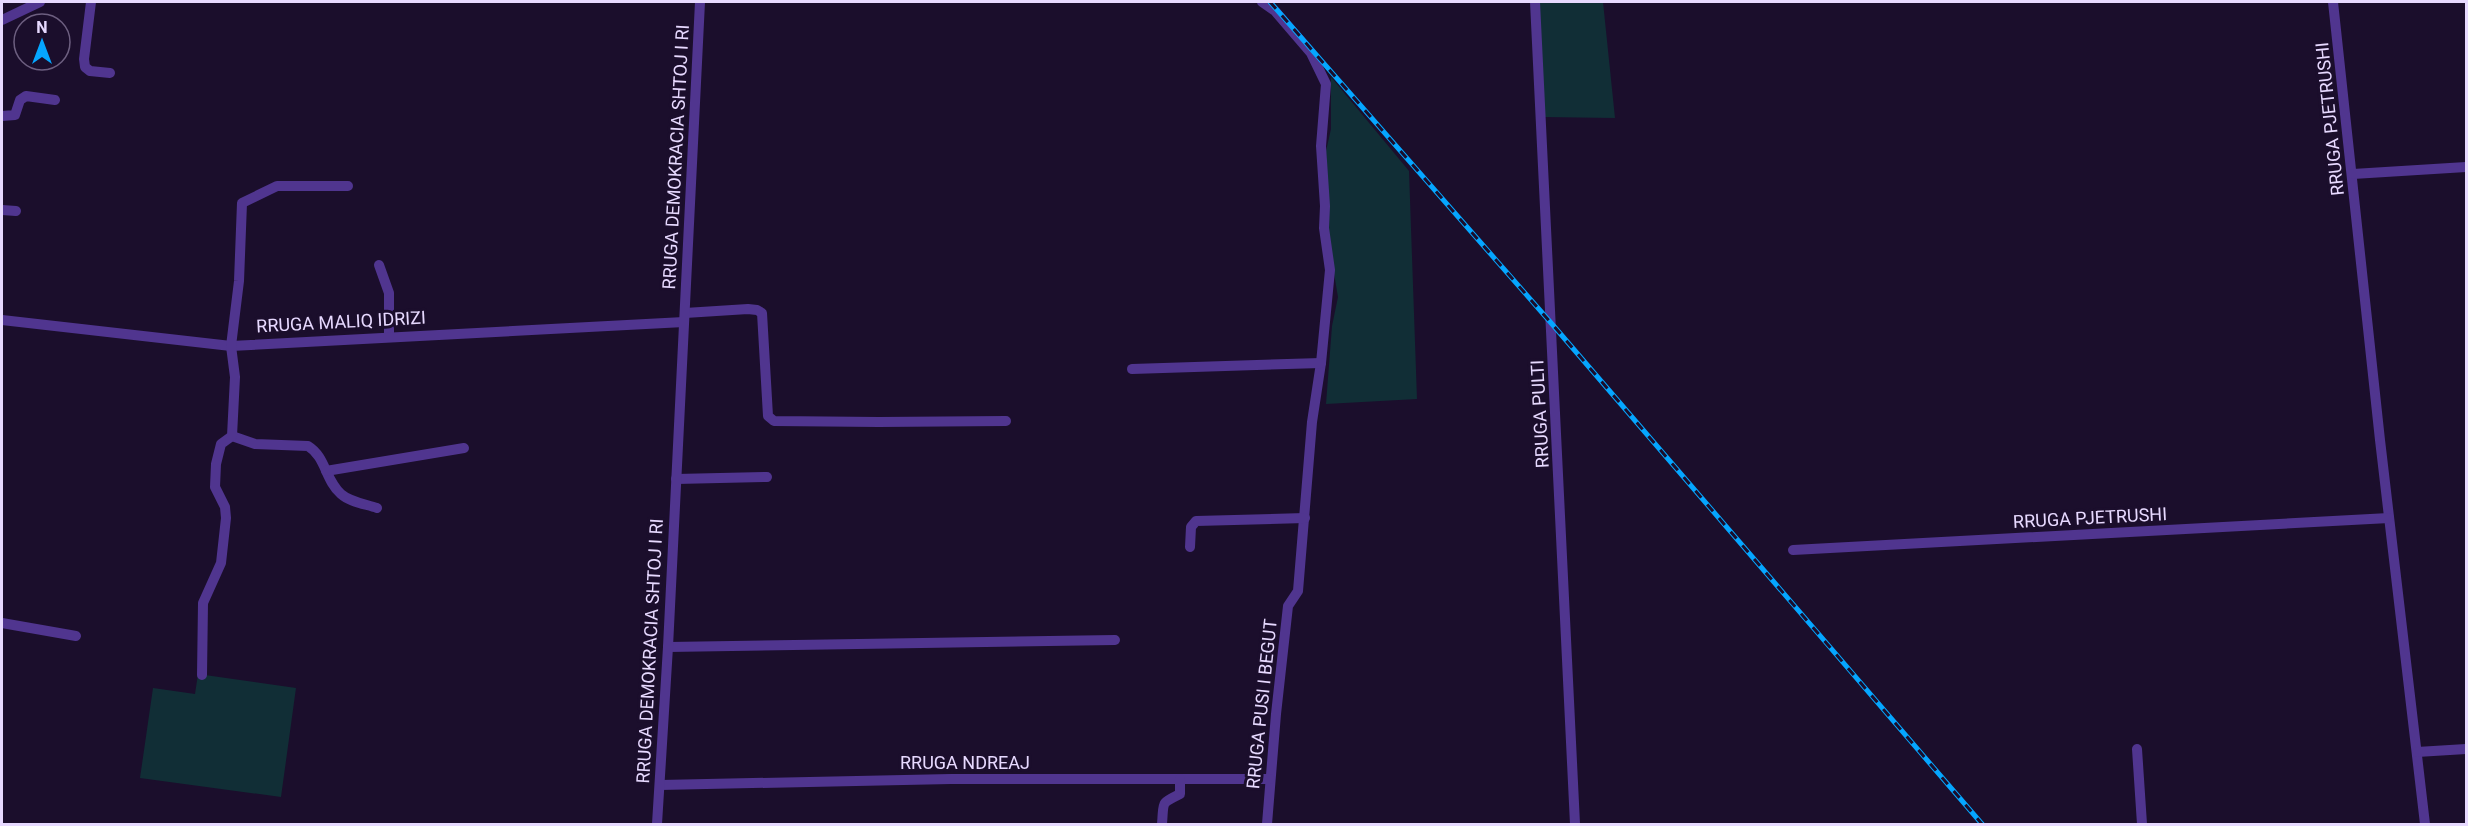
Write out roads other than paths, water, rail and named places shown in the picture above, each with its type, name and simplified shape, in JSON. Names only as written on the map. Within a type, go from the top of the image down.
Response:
[{"type":"street","points":[[2,20],[40,2]]},
{"type":"street","points":[[91,2],[85,67],[90,71],[110,73]]},
{"type":"street","name":"RRUGA DEMOKRACIA SHTOJ I RI","points":[[657,825],[700,2]]},
{"type":"street","name":"RRUGA PUSI I BEGUT","points":[[1262,2],[1275,11],[1311,52],[1326,84],[1321,146],[1325,206],[1324,228],[1330,266],[1321,363],[1312,422],[1298,591],[1288,606],[1267,825]]},
{"type":"street","name":"RRUGA PULTI","points":[[1535,2],[1575,825]]},
{"type":"street","name":"RRUGA PJETRUSHI","points":[[2333,2],[2425,825]]},
{"type":"street","points":[[2,116],[15,114],[20,100],[26,96],[55,100]]},
{"type":"street","points":[[2353,174],[2466,166]]},
{"type":"street","points":[[202,675],[203,603],[221,563],[226,518],[225,507],[215,487],[216,464],[222,444],[232,436],[235,377],[231,345],[239,281],[242,204],[277,186],[348,186]]},
{"type":"street","points":[[2,210],[16,211]]},
{"type":"street","points":[[379,265],[389,293],[389,336]]},
{"type":"street","name":"RRUGA DEMOKRACIA SHTOJ I RI","points":[[684,318],[748,309],[762,313],[768,416],[774,421],[1006,421]]},
{"type":"street","name":"RRUGA MALIQ IDRIZI","points":[[2,320],[231,345],[684,318]]},
{"type":"street","points":[[1132,369],[1321,363]]},
{"type":"street","points":[[232,436],[255,444],[308,446],[321,459],[330,481],[341,494],[377,508]]},
{"type":"street","points":[[326,471],[464,447]]},
{"type":"street","points":[[676,479],[767,477]]},
{"type":"street","points":[[1190,547],[1191,527],[1196,521],[1305,518]]},
{"type":"street","name":"RRUGA PJETRUSHI","points":[[1793,550],[2389,518]]},
{"type":"street","points":[[2,624],[76,636]]},
{"type":"street","points":[[668,647],[1115,640]]},
{"type":"street","points":[[2137,749],[2142,825]]},
{"type":"street","points":[[2417,752],[2466,749]]},
{"type":"street","name":"RRUGA NDREAJ","points":[[660,785],[951,779],[1270,779]]},
{"type":"street","points":[[1162,825],[1164,802],[1168,798],[1180,795],[1180,779]]},
{"type":"railway","points":[[1270,2],[1552,324],[1982,824]]}]
